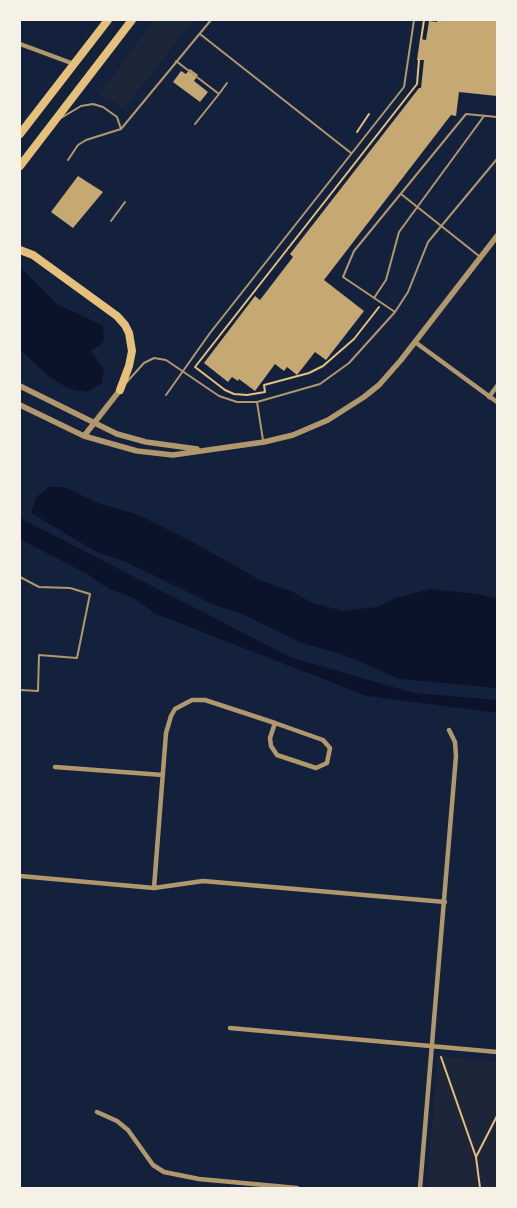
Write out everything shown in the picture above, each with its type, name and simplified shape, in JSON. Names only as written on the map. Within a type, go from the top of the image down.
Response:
[{"type":"highway","points":[[20,134],[108,20]]},
{"type":"highway","points":[[20,166],[132,20]]},
{"type":"highway","points":[[20,250],[34,255],[117,316],[125,325],[129,334],[132,351],[129,366],[120,390]]},
{"type":"street","points":[[20,44],[74,64]]},
{"type":"street","points":[[20,405],[84,436],[137,451],[166,454],[264,442],[312,428],[348,409],[379,385],[415,342],[497,236]]},
{"type":"street","points":[[415,342],[497,402]]},
{"type":"street","points":[[20,386],[117,434],[146,442],[202,450]]},
{"type":"street","points":[[489,397],[497,386]]},
{"type":"street","points":[[84,436],[120,390]]},
{"type":"street","points":[[154,888],[168,723],[175,709],[192,700],[205,700],[274,723],[323,740],[330,748],[327,763],[316,768],[277,755],[271,746],[270,738],[274,723]]},
{"type":"street","points":[[420,1188],[456,756],[455,742],[449,730]]},
{"type":"street","points":[[55,767],[163,776]]},
{"type":"street","points":[[20,876],[154,888],[203,881],[445,902]]},
{"type":"street","points":[[230,1028],[497,1052]]},
{"type":"street","points":[[97,1112],[117,1121],[128,1130],[153,1164],[164,1172],[199,1179],[296,1188]]},
{"type":"lane","points":[[68,160],[78,145],[86,140],[121,129],[212,20]]},
{"type":"lane","points":[[166,395],[182,370],[404,87],[414,20]]},
{"type":"lane","points":[[200,34],[351,153]]},
{"type":"lane","points":[[176,61],[219,94]]},
{"type":"lane","points":[[195,124],[227,83]]},
{"type":"lane","points":[[52,125],[72,110],[93,104],[103,107],[117,117],[121,129]]},
{"type":"lane","points":[[395,312],[343,277],[354,251],[466,114],[497,117]]},
{"type":"lane","points":[[374,298],[386,280],[399,232],[484,116]]},
{"type":"lane","points":[[120,390],[144,363],[154,358],[166,360],[219,396],[237,402],[256,402],[308,389],[330,378],[369,342],[395,312],[408,292],[428,242],[497,159]]},
{"type":"lane","points":[[401,194],[481,257]]},
{"type":"lane","points":[[111,221],[125,202]]},
{"type":"lane","points":[[256,402],[264,442]]},
{"type":"lane","points":[[20,578],[39,587],[70,588],[90,594],[77,658],[39,654],[38,691],[20,690]]},
{"type":"path","points":[[421,40],[424,20]]},
{"type":"path","points":[[382,303],[366,325],[340,353],[316,370],[264,385],[266,392],[247,395],[234,394],[224,390],[195,367],[417,84],[419,60]]},
{"type":"path","points":[[356,132],[369,114]]},
{"type":"path","points":[[441,1057],[476,1157],[480,1188]]},
{"type":"path","points":[[476,1157],[497,1116]]},
{"type":"shaded area","points":[[154,20],[194,20],[124,108],[99,95]]},
{"type":"shaded area","points":[[20,267],[57,304],[103,326],[104,342],[91,351],[104,369],[102,383],[87,392],[69,389],[50,377],[20,350]]},
{"type":"shaded area","points":[[49,487],[64,487],[98,503],[139,515],[189,540],[262,581],[293,592],[310,602],[342,611],[377,607],[395,598],[430,589],[478,594],[497,599],[497,688],[400,679],[341,654],[302,643],[242,614],[214,605],[126,562],[97,552],[31,513],[36,497]]},
{"type":"shaded area","points":[[20,518],[290,657],[414,693],[497,700],[497,713],[367,696],[156,614],[132,597],[109,589],[87,574],[20,539]]},
{"type":"shaded area","points":[[442,1054],[448,1057],[497,1062],[497,1188],[430,1188],[427,1184],[438,1058]]},
{"type":"building","points":[[437,20],[497,20],[497,96],[459,92],[456,116],[451,115],[324,280],[364,311],[326,360],[315,352],[297,375],[287,367],[284,371],[275,364],[255,391],[239,379],[238,381],[232,377],[228,382],[204,363],[255,296],[260,300],[293,257],[290,254],[419,88],[421,88],[424,60],[417,60],[420,39],[426,40],[429,21],[437,22]]},
{"type":"building","points":[[190,69],[198,75],[194,81],[208,92],[200,102],[173,82],[181,71],[186,74]]},
{"type":"building","points":[[78,176],[103,192],[73,228],[51,212]]}]
